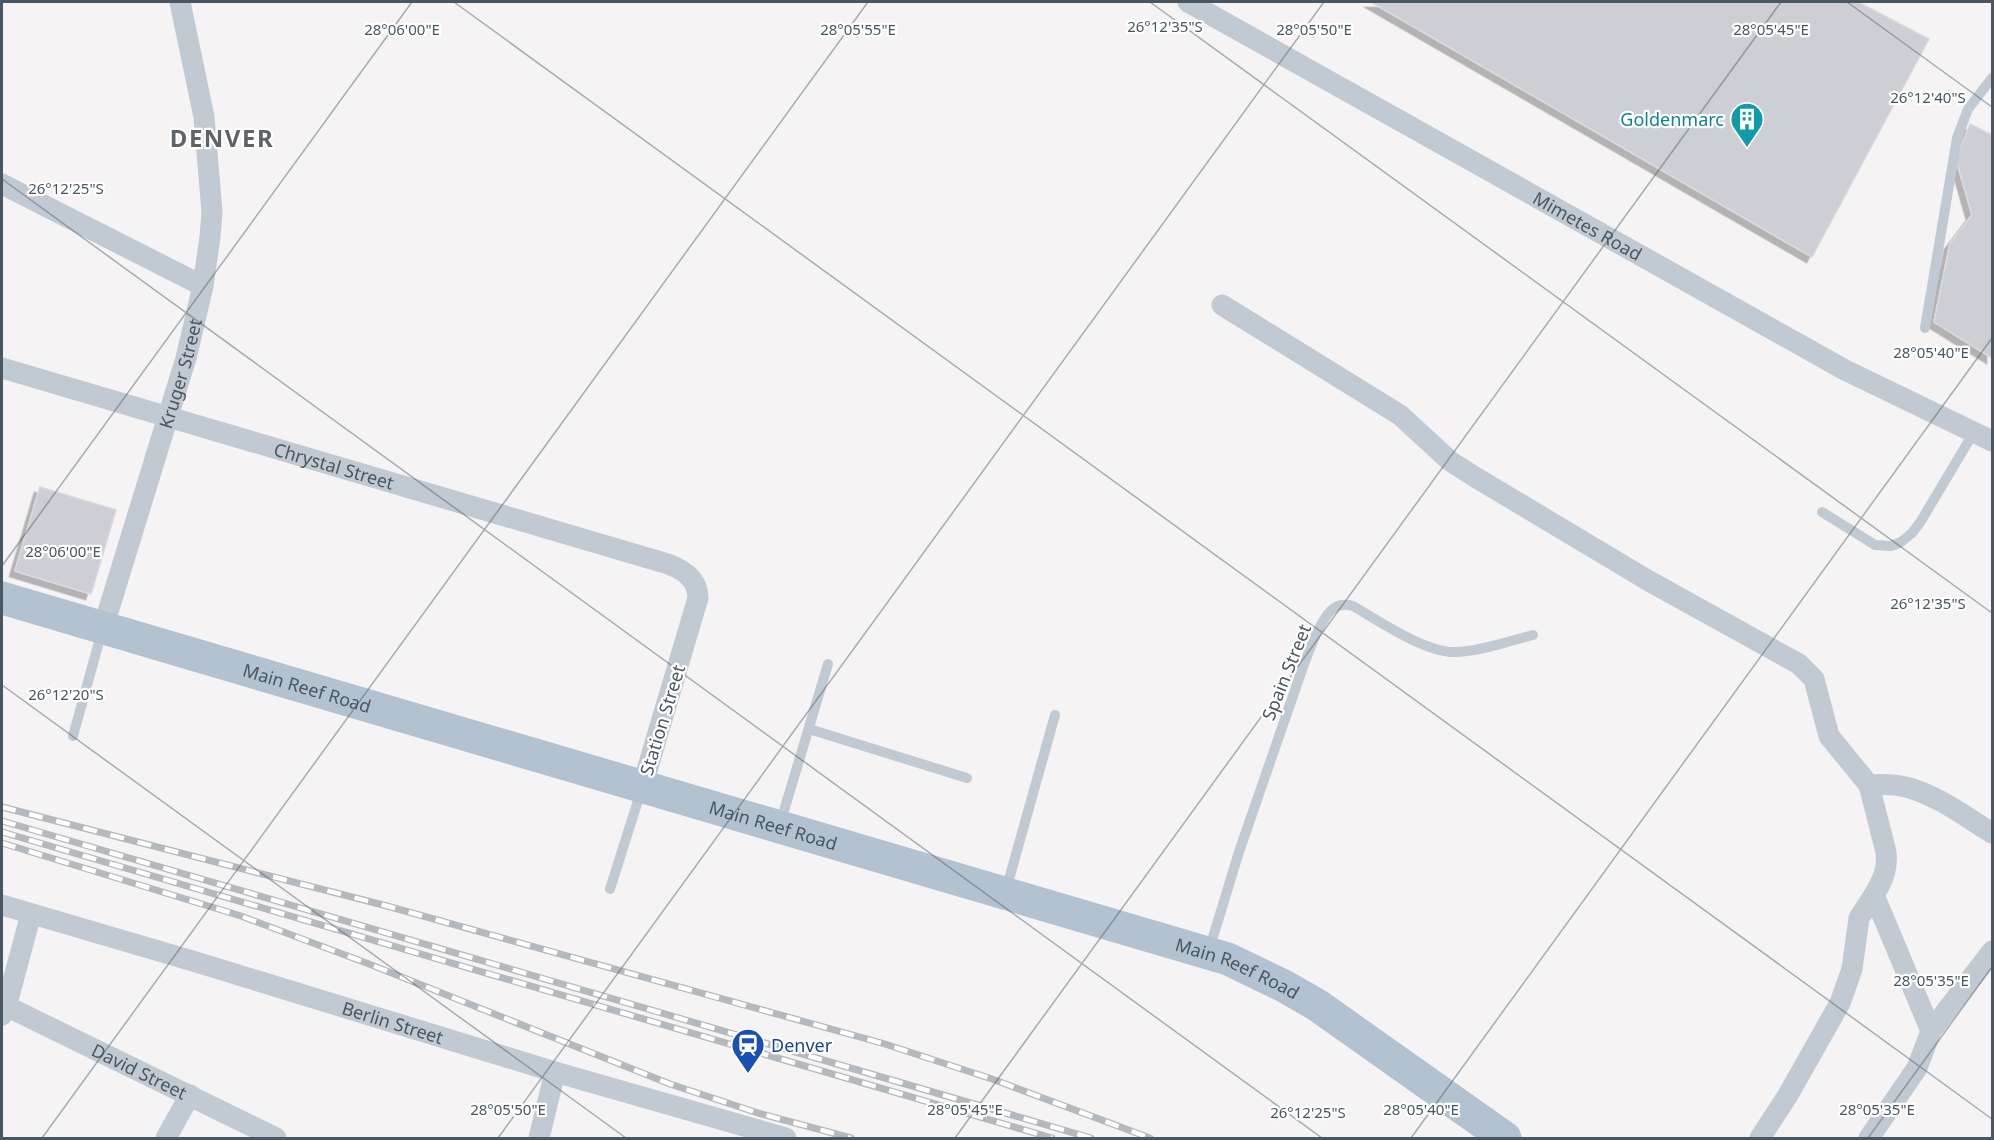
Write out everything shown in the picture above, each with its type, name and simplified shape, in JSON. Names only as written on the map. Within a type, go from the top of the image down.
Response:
[{"type":"main road","name":"Main Reef Road","points":[[2,598],[1208,953],[1253,970],[1317,1005],[1505,1138]]},
{"type":"street","name":"Kruger Street","points":[[103,628],[186,358],[203,285],[210,237],[211,200],[204,117],[180,2]]},
{"type":"street","name":"Mimetes Road","points":[[1188,2],[1845,370],[1983,437]]},
{"type":"street","points":[[2,184],[203,285]]},
{"type":"street","points":[[1222,305],[1400,415],[1450,461],[1475,477],[1649,581],[1805,669],[1814,679],[1829,736],[1869,785],[1887,864],[1883,878],[1859,918],[1852,969],[1840,1003],[1788,1095],[1760,1138]]},
{"type":"street","name":"Chrystal Street","points":[[2,368],[668,564]]},
{"type":"street","name":"Station Street","points":[[642,788],[698,598],[698,588],[694,580],[668,564]]},
{"type":"street","points":[[1869,785],[1897,785],[1915,790],[1942,803],[1992,833]]},
{"type":"street","points":[[1874,894],[1931,1031]]},
{"type":"street","name":"Berlin Street","points":[[2,905],[555,1072],[786,1138]]},
{"type":"street","points":[[3,1008],[31,914]]},
{"type":"street","points":[[1869,1138],[1917,1068],[1931,1031],[1992,951]]},
{"type":"street","name":"David Street","points":[[3,1008],[190,1095],[276,1138]]},
{"type":"street","points":[[539,1138],[555,1072]]},
{"type":"street","points":[[166,1138],[190,1095]]},
{"type":"lane","points":[[1924,328],[1957,138],[1968,110],[1992,78]]},
{"type":"lane","points":[[1822,512],[1875,545],[1891,546],[1901,542],[1912,533],[1983,437]]},
{"type":"lane","name":"Spain Street","points":[[1208,953],[1239,852],[1300,673],[1314,640],[1333,609],[1341,605],[1353,606],[1426,646],[1443,651],[1456,652],[1533,635]]},
{"type":"lane","name":"Kruger Street","points":[[73,736],[103,628]]},
{"type":"lane","points":[[779,827],[828,664]]},
{"type":"lane","points":[[1005,893],[1055,715]]},
{"type":"lane","points":[[809,729],[967,778]]},
{"type":"lane","name":"Station Street","points":[[610,889],[642,788]]},
{"type":"building","name":"Goldenmarc","points":[[1371,2],[1858,2],[1929,39],[1812,257]]},
{"type":"building","points":[[1970,124],[1992,135],[1992,358],[1934,322],[1950,244],[1972,215],[1956,159]]},
{"type":"building","points":[[40,487],[116,510],[91,594],[15,571]]},
{"type":"railway","points":[[2,807],[387,906],[885,1044],[992,1079],[1150,1138]]},
{"type":"railway","points":[[2,821],[1091,1138]]},
{"type":"railway","points":[[2,832],[1052,1138]]},
{"type":"railway","points":[[2,843],[241,916],[369,964],[670,1084],[758,1113],[851,1138]]},
{"type":"place","name":"Goldenmarc","points":[[1747,148]]},
{"type":"place","name":"Denver","points":[[748,1074]]},
{"type":"district","name":"DENVER","points":[[222,137]]}]
